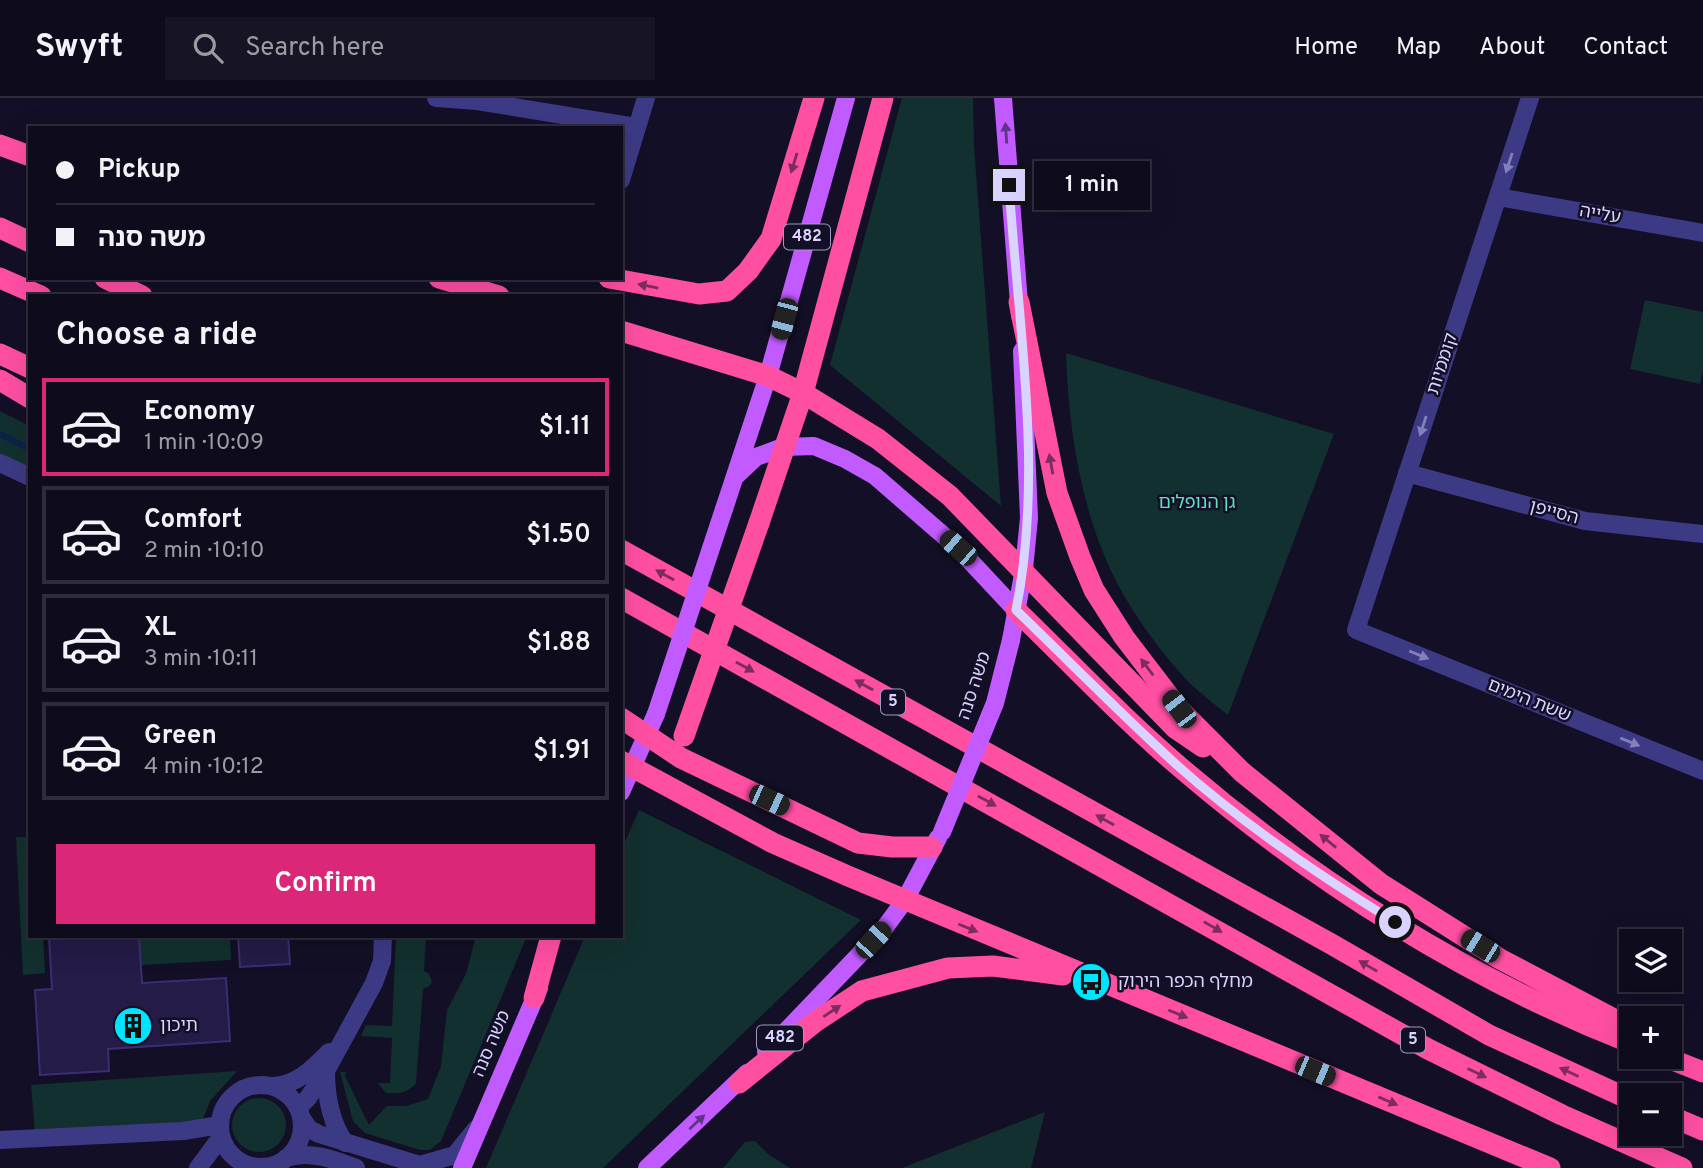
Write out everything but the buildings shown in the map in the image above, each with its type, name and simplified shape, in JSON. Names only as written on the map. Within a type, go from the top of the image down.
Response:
[{"type":"highway","points":[[620,280],[699,294],[727,291],[748,271],[771,239],[814,98]]},
{"type":"highway","points":[[700,804],[687,789],[682,776],[684,736],[803,393],[883,98]]},
{"type":"highway","points":[[0,139],[28,144]]},
{"type":"highway","points":[[0,145],[28,155]]},
{"type":"highway","points":[[0,228],[28,241]]},
{"type":"highway","points":[[0,278],[36,294]]},
{"type":"highway","points":[[109,280],[138,294]]},
{"type":"highway","points":[[446,280],[492,294]]},
{"type":"highway","points":[[1019,302],[1057,493],[1094,590],[1124,637],[1179,709],[1242,772]]},
{"type":"highway","points":[[623,332],[768,376],[803,393],[878,439],[950,496],[1024,569],[1175,728],[1242,772],[1381,884],[1500,959],[1619,1021]]},
{"type":"highway","points":[[0,354],[28,367]]},
{"type":"highway","points":[[0,380],[28,397]]},
{"type":"highway","name":"5","points":[[623,551],[1489,1035],[1619,1095]]},
{"type":"highway","name":"5","points":[[623,599],[1428,1049],[1562,1115],[1682,1168]]},
{"type":"highway","points":[[1016,610],[1180,767],[1249,822],[1350,895],[1462,964],[1586,1026],[1619,1039]]},
{"type":"highway","points":[[623,719],[681,758],[859,843],[892,847],[937,839]]},
{"type":"highway","points":[[626,764],[774,843],[1091,979],[1550,1168]]},
{"type":"highway","points":[[534,998],[550,938]]},
{"type":"highway","points":[[738,1083],[815,1022],[862,991],[915,975],[948,968],[993,966],[1091,979]]},
{"type":"highway","points":[[1682,1054],[1703,1065]]},
{"type":"highway","points":[[1682,1064],[1703,1072]]},
{"type":"highway","points":[[1682,1121],[1703,1130]]},
{"type":"main road","name":"482","points":[[626,764],[646,735],[656,714],[735,477],[768,376],[846,98]]},
{"type":"main road","name":"משה סנה","points":[[647,1168],[738,1083],[883,930],[905,900],[937,839],[995,704],[1011,640],[1024,569],[1029,518],[1019,302],[1003,98]]},
{"type":"main road","points":[[735,477],[756,457],[783,447],[814,446],[875,476],[958,548],[1016,610]]},
{"type":"main road","name":"משה סנה","points":[[462,1168],[559,938]]},
{"type":"street","points":[[436,98],[477,101],[636,127]]},
{"type":"street","points":[[623,173],[646,98]]},
{"type":"street","name":"קוממיות","points":[[1356,630],[1530,98]]},
{"type":"street","name":"עלייה","points":[[1498,197],[1703,233]]},
{"type":"street","points":[[0,463],[28,476]]},
{"type":"street","name":"הסייפן","points":[[1408,473],[1585,521],[1703,534]]},
{"type":"street","name":"ששת הימים","points":[[1356,630],[1703,771]]},
{"type":"street","points":[[286,1158],[299,1140],[299,1113],[326,1071],[374,983],[382,961],[383,938]]},
{"type":"street","points":[[198,1168],[221,1131],[225,1106],[233,1095],[245,1088],[259,1085],[288,1086],[342,1040]]},
{"type":"street","points":[[326,1071],[333,1122],[345,1143]]},
{"type":"street","points":[[273,1086],[283,1091],[309,1129],[345,1143],[420,1165],[455,1155],[481,1123]]},
{"type":"street","points":[[0,1140],[221,1131]]},
{"type":"street","points":[[221,1131],[235,1165],[264,1166],[298,1154],[313,1155],[356,1168]]},
{"type":"green space","points":[[902,98],[973,98],[974,146],[1001,506],[830,365]]},
{"type":"green space","points":[[1645,300],[1703,312],[1703,369],[1700,384],[1630,369]]},
{"type":"green space","name":"גן הנופלים","points":[[1066,353],[1334,434],[1228,715],[1189,682],[1162,651],[1131,608],[1107,562],[1082,486],[1072,433]]},
{"type":"green space","points":[[0,411],[28,425],[28,470],[0,456]]},
{"type":"green space","points":[[639,810],[861,920],[603,1168],[486,1168],[584,938],[623,938],[623,846]]},
{"type":"green space","points":[[16,837],[28,837],[28,938],[43,938],[45,973],[23,975]]},
{"type":"green space","points":[[139,938],[230,938],[231,960],[141,965]]},
{"type":"green space","points":[[396,938],[426,938],[424,971],[429,974],[432,982],[423,989],[416,1083],[399,1093],[386,1093],[378,1083],[390,1083],[392,1038],[361,1036],[366,1025],[392,1026]]},
{"type":"green space","points":[[475,938],[526,938],[441,1141],[430,1150],[420,1150],[365,1133],[353,1121],[340,1072],[346,1072],[345,1076],[369,1125],[387,1106],[406,1106],[428,1099],[441,1066],[447,1010],[466,974]]},
{"type":"green space","points":[[237,1071],[210,1101],[200,1126],[35,1132],[31,1085]]},
{"type":"green space","points":[[259,1098],[278,1106],[286,1125],[278,1144],[259,1152],[240,1144],[232,1125],[240,1106]]},
{"type":"green space","points":[[1045,1112],[1031,1168],[902,1168]]},
{"type":"green space","points":[[755,1141],[768,1154],[790,1168],[723,1168],[745,1142]]},
{"type":"waterway","points":[[0,434],[28,448]]},
{"type":"place","name":"מחלף הכפר הירוק","points":[[1091,982]]},
{"type":"place","name":"תיכון","points":[[133,1026]]},
{"type":"route","points":[[1009,185],[1019,302],[1029,518],[1024,569],[1016,610],[1180,767],[1249,822],[1350,895],[1395,922]]}]
